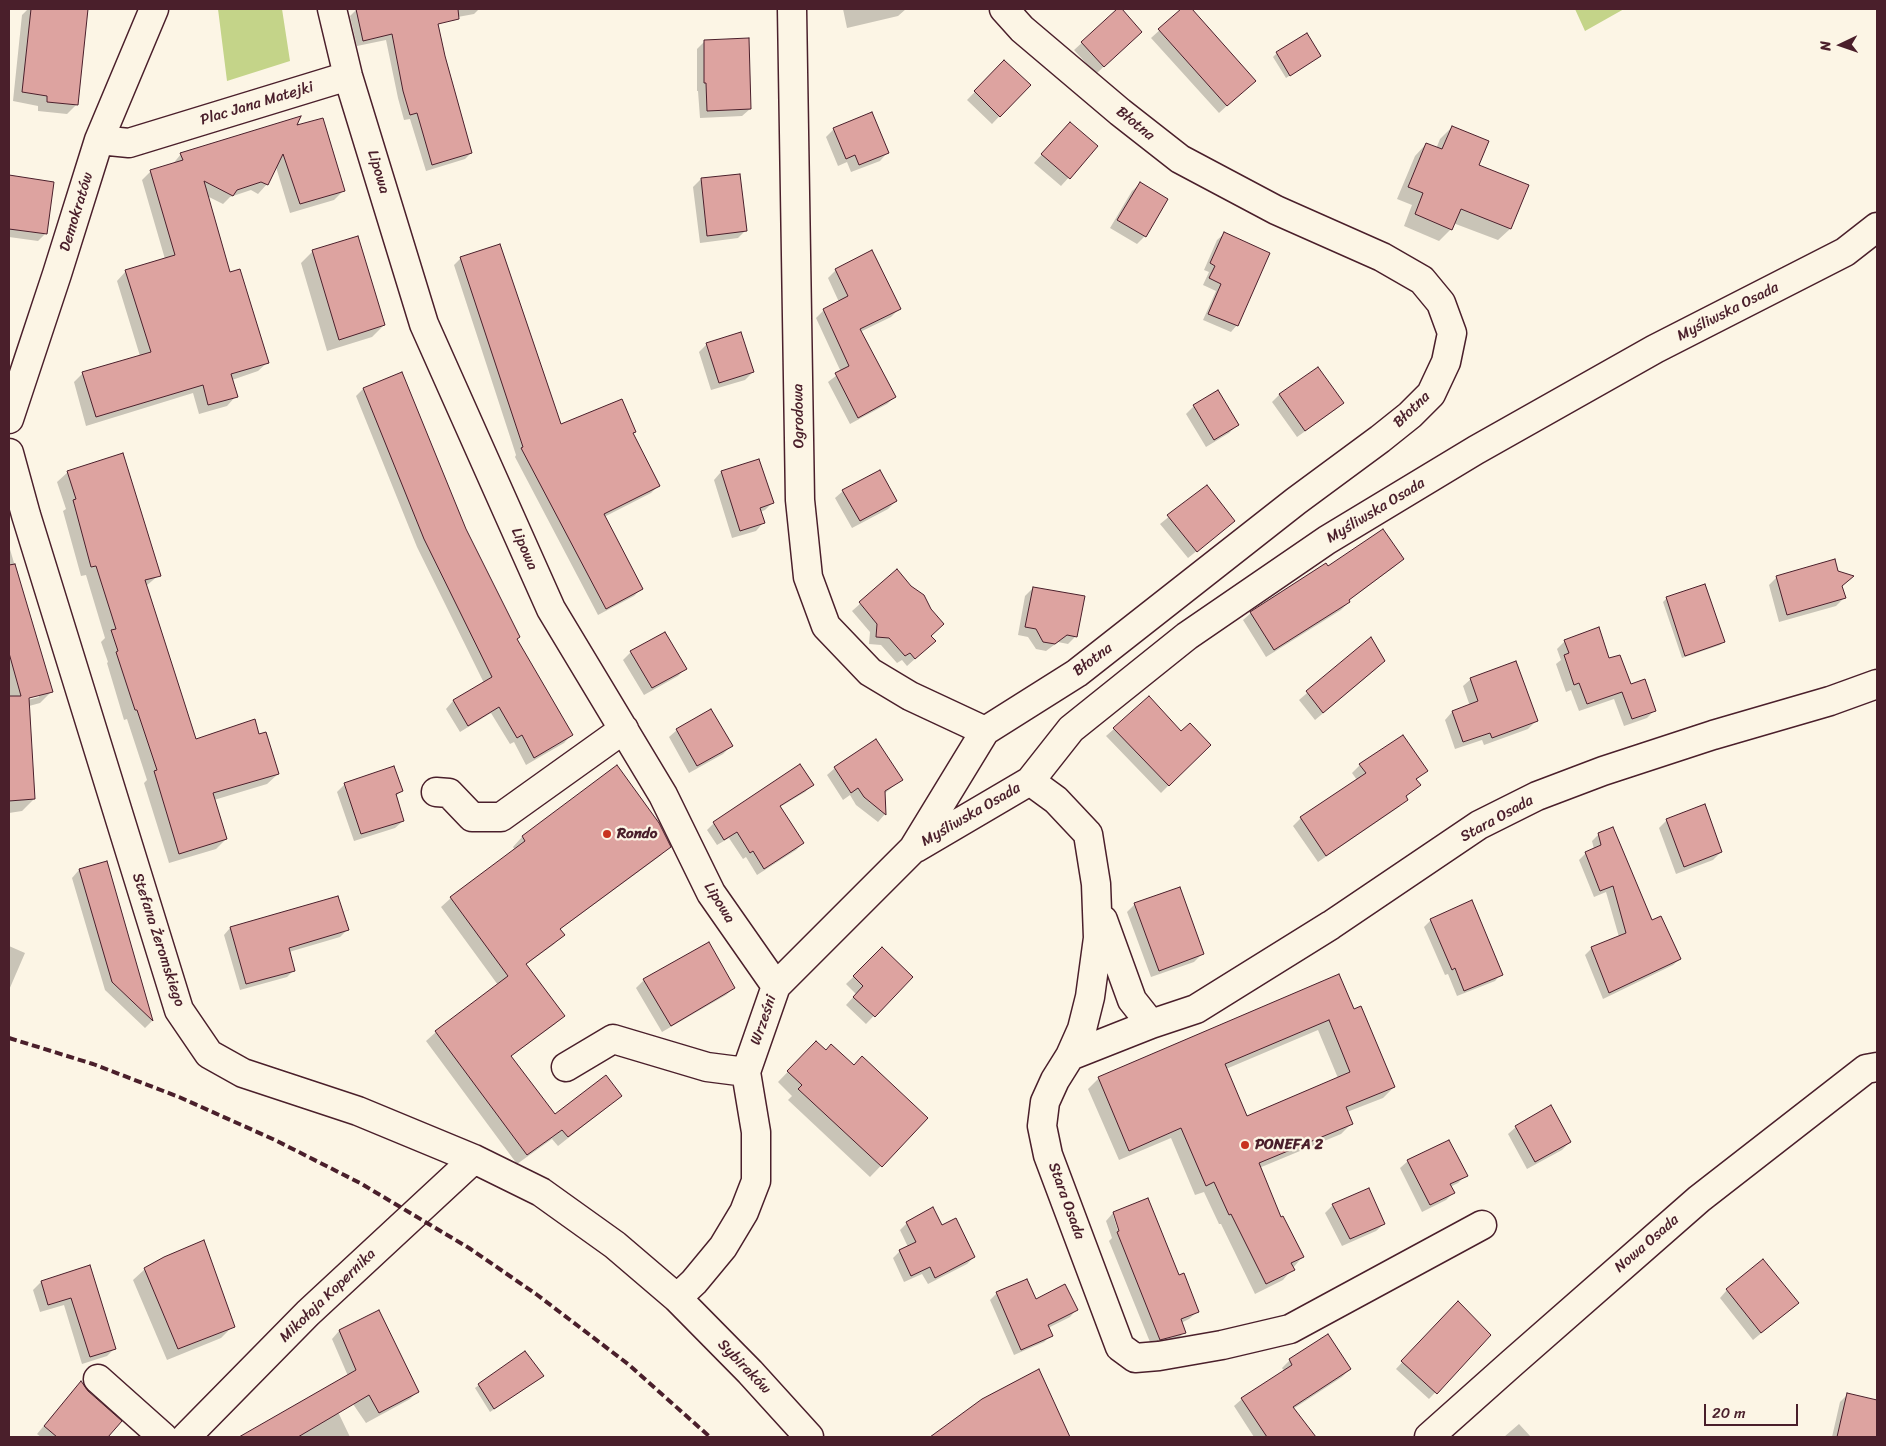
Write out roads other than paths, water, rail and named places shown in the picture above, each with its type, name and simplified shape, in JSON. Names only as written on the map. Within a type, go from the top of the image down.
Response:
[{"type":"street","name":"Demokratów","points":[[9,419],[99,140],[154,9]]},
{"type":"street","points":[[332,9],[348,76]]},
{"type":"street","name":"Ogrodowa","points":[[792,9],[800,500],[808,577],[826,626],[870,672],[910,696],[985,731]]},
{"type":"street","name":"Błotna","points":[[985,731],[1077,673],[1296,501],[1410,415],[1431,394],[1446,362],[1452,333],[1441,304],[1422,280],[1382,258],[1276,210],[1180,159],[1120,112],[1022,29],[1004,9]]},
{"type":"street","name":"Plac Jana Matejki","points":[[99,140],[129,143],[348,76]]},
{"type":"street","name":"Lipowa","points":[[348,76],[424,324],[551,609],[663,795],[711,893],[776,986]]},
{"type":"street","name":"Myśliwska Osada","points":[[913,849],[1030,781],[1071,729],[1187,636],[1327,540],[1476,450],[1655,349],[1845,252],[1877,227]]},
{"type":"street","name":"Stefana Żeromskiego","points":[[9,453],[26,515],[178,1010],[209,1054],[243,1073],[358,1111],[474,1159],[541,1192],[615,1245],[677,1298]]},
{"type":"street","name":"Stara Osada","points":[[1070,1056],[1151,1024],[1196,1009],[1331,925],[1479,825],[1537,796],[1704,738],[1830,701],[1877,684]]},
{"type":"street","points":[[436,792],[449,793],[472,817],[501,817],[624,729]]},
{"type":"street","name":"Wrześni","points":[[677,1298],[694,1282],[722,1247],[744,1212],[756,1181],[756,1132],[746,1072],[776,986],[913,849],[985,731]]},
{"type":"street","name":"Stara Osada","points":[[1030,781],[1056,800],[1088,834],[1096,884],[1098,938],[1090,997],[1082,1029],[1070,1056],[1055,1080],[1045,1102],[1042,1126],[1048,1155],[1120,1347],[1135,1358],[1159,1356],[1222,1345],[1290,1329],[1482,1225]]},
{"type":"street","name":"Stara Osada","points":[[1098,906],[1132,1000],[1151,1024]]},
{"type":"street","points":[[566,1067],[613,1038],[707,1067],[746,1072]]},
{"type":"street","name":"Nowa Osada","points":[[1429,1437],[1699,1199],[1866,1070],[1877,1067]]},
{"type":"street","name":"Mikołaja Kopernika","points":[[186,1437],[308,1313],[474,1159]]},
{"type":"street","name":"Sybiraków","points":[[677,1298],[750,1372],[809,1437]]},
{"type":"street","points":[[98,1379],[163,1437]]},
{"type":"railway","points":[[9,1038],[93,1064],[179,1097],[275,1140],[360,1183],[469,1248],[536,1294],[628,1364],[710,1437]]},
{"type":"place","name":"Rondo","points":[[607,834]]},
{"type":"place","name":"PONEFA 2","points":[[1245,1145]]}]
